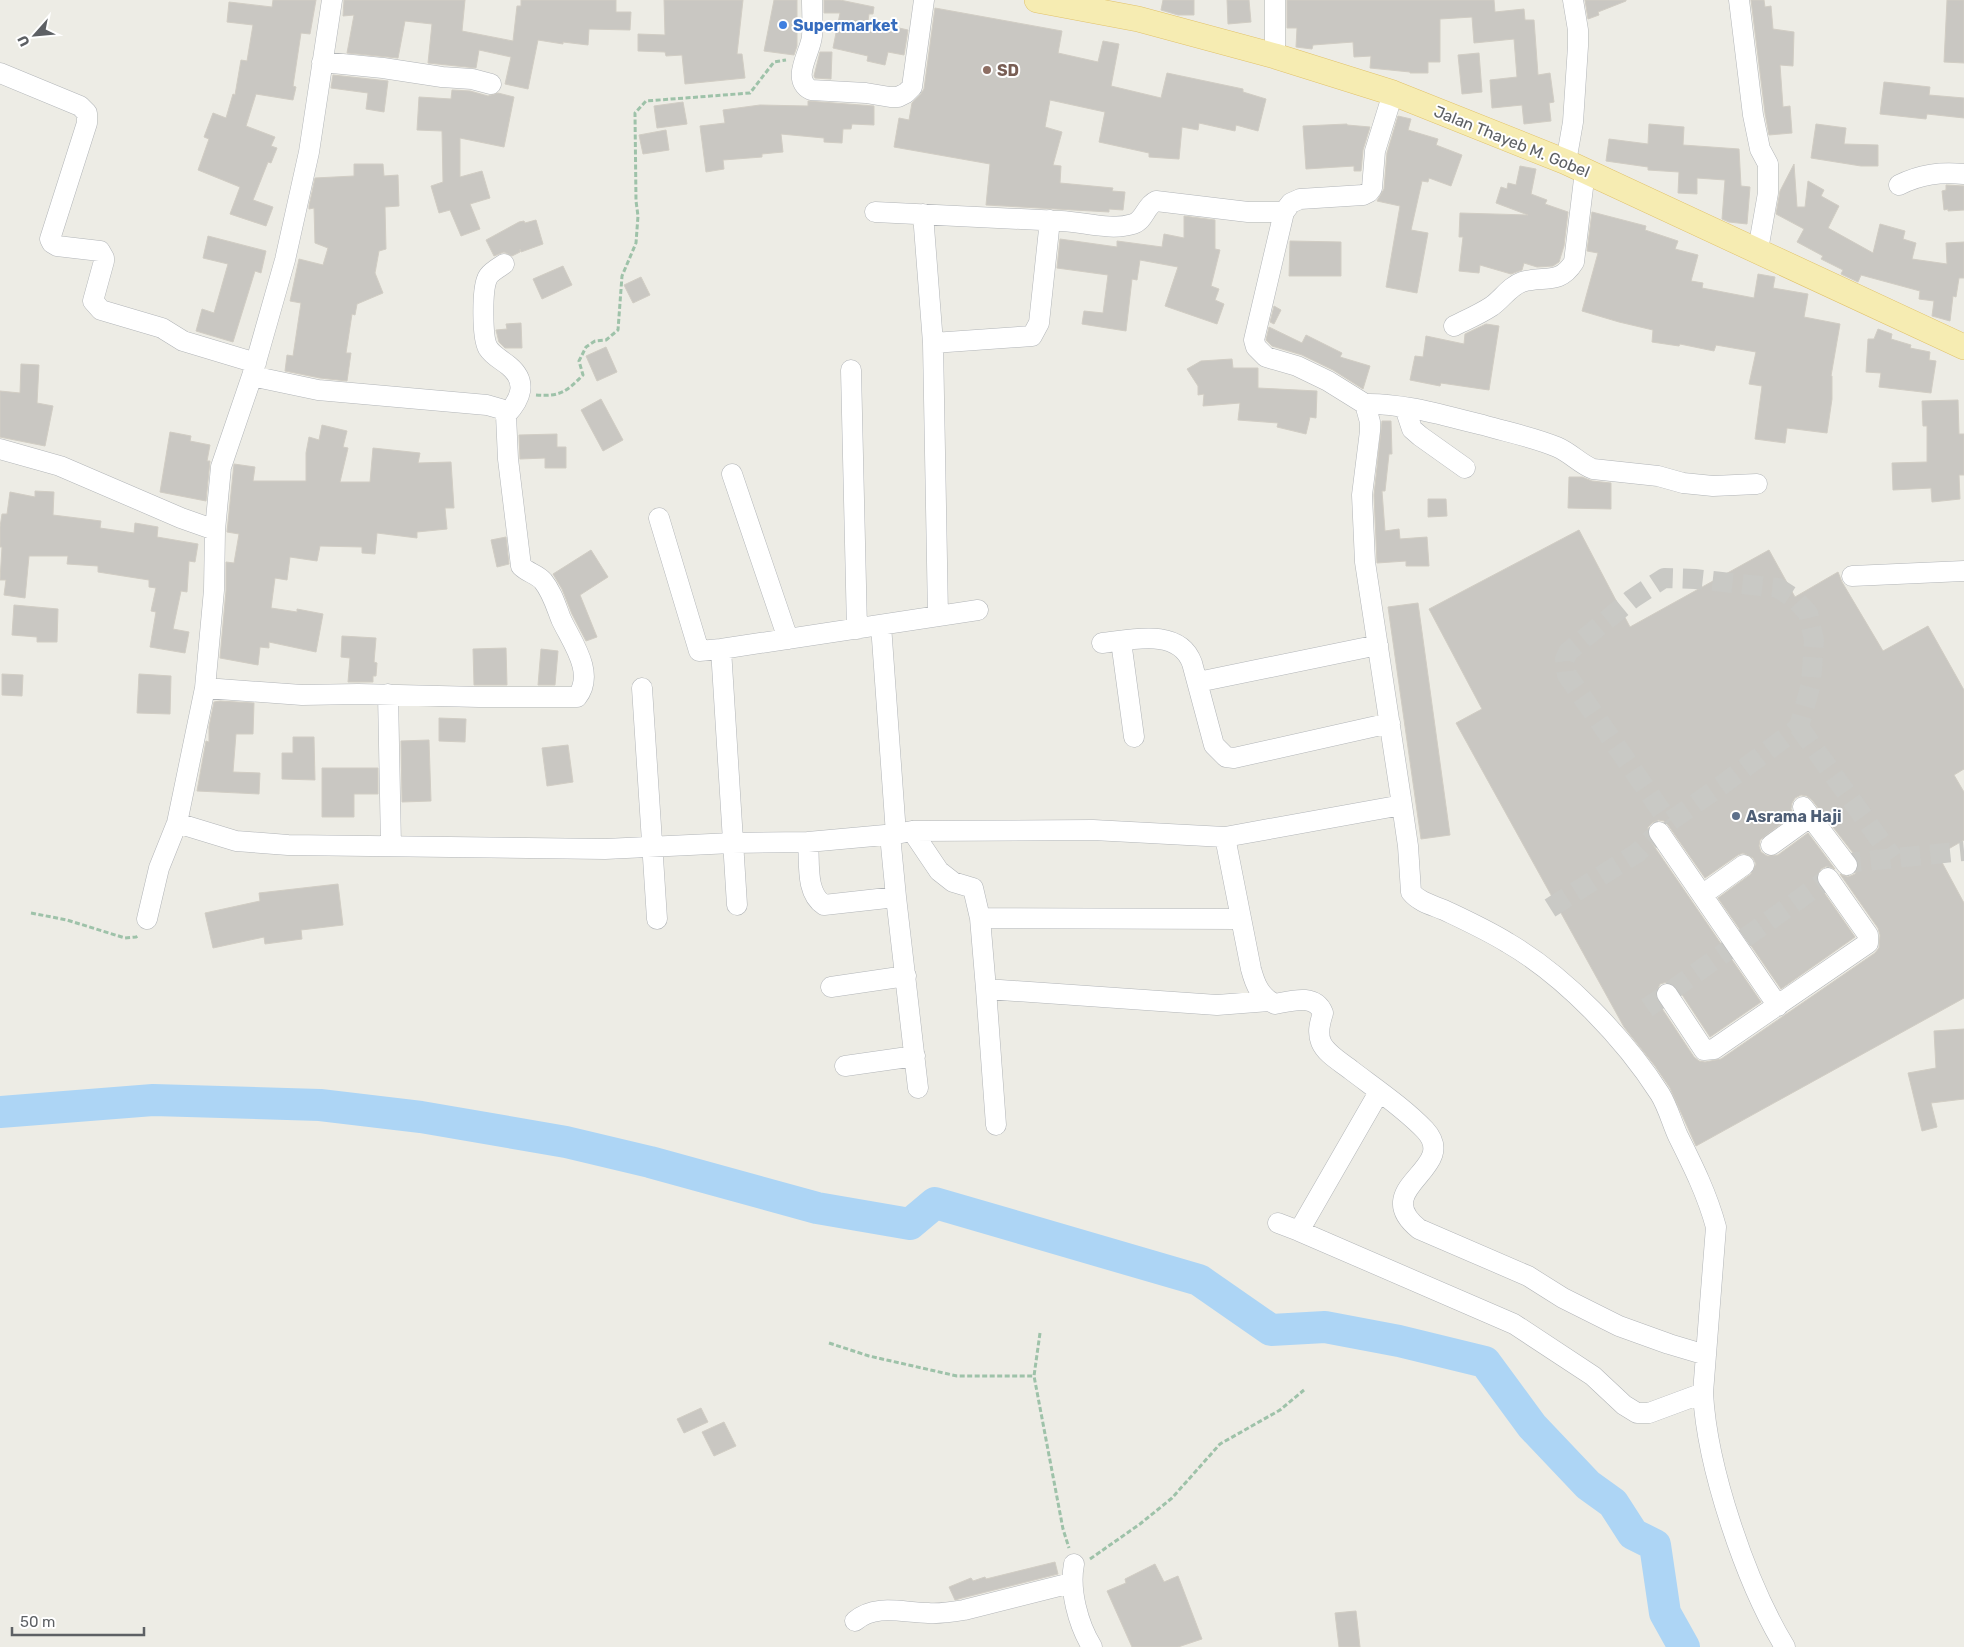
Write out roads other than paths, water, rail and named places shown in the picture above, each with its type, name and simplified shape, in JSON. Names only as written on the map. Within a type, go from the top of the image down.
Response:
[{"type":"main road","name":"Jalan Thayeb M. Gobel","points":[[1037,0],[1138,19],[1275,56],[1393,93],[1576,166],[1964,347]]},
{"type":"street","points":[[147,919],[159,868],[177,823],[205,688],[214,590],[215,530],[221,467],[254,370],[285,260],[308,152],[332,0]]},
{"type":"street","points":[[812,0],[812,38],[805,55],[802,79],[805,86],[811,90],[866,93],[890,97],[906,94],[912,87],[924,0]]},
{"type":"street","points":[[1275,0],[1275,56]]},
{"type":"street","points":[[1454,326],[1489,308],[1521,283],[1563,276],[1574,262],[1576,166],[1573,122],[1578,30],[1573,0]]},
{"type":"street","points":[[1739,0],[1753,114],[1760,149],[1768,164],[1765,212],[1758,250]]},
{"type":"street","points":[[322,62],[383,68],[491,84]]},
{"type":"street","points":[[0,73],[80,106],[86,113],[87,123],[50,239],[57,246],[100,252],[103,255],[104,261],[93,301],[97,308],[162,328],[183,341],[254,370],[318,390],[487,405],[501,409],[506,415],[508,459],[521,566],[542,579],[548,588],[566,629],[579,650],[584,683],[582,690],[577,696],[564,697],[388,694],[302,695],[205,688]]},
{"type":"street","points":[[1393,93],[1375,152],[1372,188],[1369,192],[1363,195],[1300,199],[1291,203],[1284,212],[1254,342],[1260,352],[1266,357],[1297,366],[1352,395],[1365,404],[1379,404],[1446,416],[1527,437],[1564,450],[1593,469],[1658,476],[1691,484],[1713,486],[1756,484]]},
{"type":"street","points":[[1899,185],[1914,178],[1930,174],[1964,174]]},
{"type":"street","points":[[875,212],[1050,220],[1127,226],[1140,221],[1150,203],[1156,200],[1248,212],[1284,212]]},
{"type":"street","points":[[923,214],[933,343],[938,616]]},
{"type":"street","points":[[933,343],[1032,336],[1039,323],[1050,220]]},
{"type":"street","points":[[504,264],[487,278],[484,295],[484,314],[486,345],[489,350],[510,367],[518,378],[521,395],[506,415]]},
{"type":"street","points":[[852,370],[857,628]]},
{"type":"street","points":[[1365,404],[1370,422],[1362,495],[1365,562],[1408,846],[1409,884],[1414,896],[1507,942],[1536,960],[1576,994],[1597,1016],[1623,1045],[1661,1096],[1698,1174],[1716,1227],[1703,1393],[1704,1412],[1713,1458],[1740,1549],[1771,1624],[1785,1647]]},
{"type":"street","points":[[1405,408],[1412,429],[1465,468]]},
{"type":"street","points":[[0,449],[60,466],[182,518],[215,530]]},
{"type":"street","points":[[732,474],[788,639]]},
{"type":"street","points":[[659,518],[699,651],[978,610]]},
{"type":"street","points":[[1852,576],[1964,571]]},
{"type":"street","points":[[881,625],[899,833],[896,897],[918,1088]]},
{"type":"street","points":[[1102,643],[1158,638],[1176,644],[1189,656],[1198,682],[1214,745],[1226,757],[1234,758],[1390,723]]},
{"type":"street","points":[[1121,641],[1134,737]]},
{"type":"street","points":[[1198,682],[1378,645]]},
{"type":"street","points":[[721,649],[737,905]]},
{"type":"street","points":[[642,688],[657,919]]},
{"type":"street","points":[[388,694],[391,846]]},
{"type":"street","points":[[177,823],[236,841],[288,845],[606,849],[732,843],[808,842],[899,833],[1093,830],[1225,838],[1402,805]]},
{"type":"street","points":[[1771,845],[1806,812],[1847,865]]},
{"type":"street","points":[[1660,832],[1778,1006]]},
{"type":"street","points":[[899,833],[939,872],[953,882],[973,888],[980,918],[996,1125]]},
{"type":"street","points":[[1225,838],[1240,919],[1256,985],[1269,1001],[1275,1004],[1307,999],[1321,1008],[1324,1012],[1320,1021],[1319,1032],[1321,1044],[1326,1051],[1380,1092],[1432,1138],[1434,1155],[1406,1192],[1402,1202],[1407,1217],[1419,1229],[1528,1276],[1563,1298],[1619,1326],[1706,1355]]},
{"type":"street","points":[[808,842],[812,890],[817,900],[824,905],[896,897]]},
{"type":"street","points":[[1702,895],[1744,865]]},
{"type":"street","points":[[1667,994],[1704,1050],[1707,1050],[1721,1045],[1868,943],[1868,935],[1828,878]]},
{"type":"street","points":[[980,918],[1240,919]]},
{"type":"street","points":[[831,987],[906,976]]},
{"type":"street","points":[[986,989],[1216,1006],[1269,1001]]},
{"type":"street","points":[[845,1066],[915,1056]]},
{"type":"street","points":[[1298,1231],[1380,1092]]},
{"type":"street","points":[[1278,1223],[1514,1324],[1593,1376],[1624,1405],[1637,1413],[1649,1413],[1703,1393]]},
{"type":"street","points":[[856,1620],[860,1616],[880,1610],[927,1613],[946,1613],[964,1610],[1072,1574],[1083,1628],[1092,1647]]},
{"type":"waterway","points":[[0,1112],[153,1100],[320,1105],[421,1117],[566,1142],[650,1162],[817,1208],[910,1224],[935,1203],[1199,1280],[1271,1330],[1325,1327],[1399,1341],[1485,1362],[1532,1426],[1588,1485],[1613,1503],[1633,1534],[1655,1545],[1665,1613],[1684,1647]]},
{"type":"tunnel","points":[[1550,908],[1637,853],[1669,822],[1799,727],[1811,684],[1814,640],[1808,613],[1795,599],[1778,588],[1695,579],[1664,578],[1632,599],[1568,652],[1565,659],[1567,675],[1669,822]]},
{"type":"tunnel","points":[[1799,727],[1893,858]]},
{"type":"tunnel","points":[[1647,1008],[1847,865],[1856,862],[1964,851]]},
{"type":"place","name":"Supermarket","points":[[783,25]]},
{"type":"place","name":"SD","points":[[987,70]]},
{"type":"place","name":"Asrama Haji","points":[[1736,816]]}]
